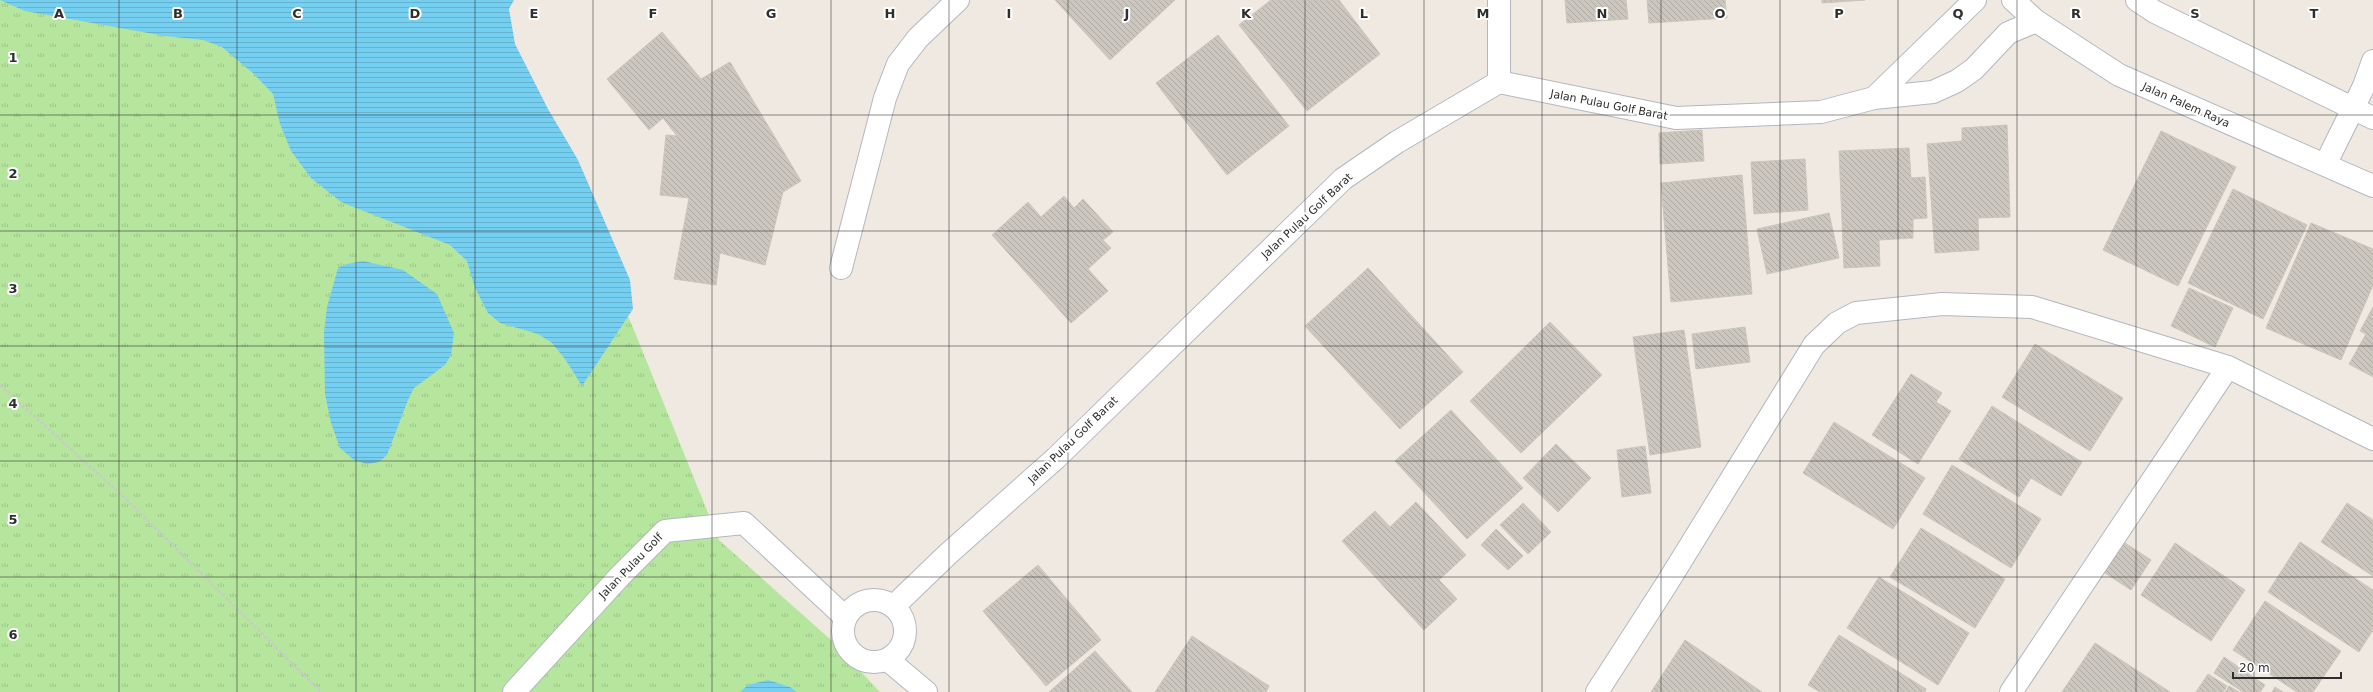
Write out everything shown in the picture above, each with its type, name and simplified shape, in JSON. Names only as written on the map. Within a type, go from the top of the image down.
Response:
[{"type":"street","points":[[841,268],[884,98],[898,64],[918,38],[958,0]]},
{"type":"street","points":[[1499,82],[1500,0]]},
{"type":"street","name":"Jalan Pulau Golf Barat","points":[[1874,98],[1975,0]]},
{"type":"street","name":"Jalan Palem Raya","points":[[2013,0],[2036,21],[2119,75],[2373,186]]},
{"type":"street","points":[[2137,0],[2155,12],[2373,118]]},
{"type":"street","name":"Jalan Pulau Golf Barat","points":[[894,606],[948,554],[1056,458],[1343,179],[1397,142],[1499,82],[1676,118],[1821,112],[1874,98],[1933,92],[1965,75],[2008,33],[2036,21]]},
{"type":"street","points":[[2325,165],[2353,108],[2368,85],[2373,61]]},
{"type":"street","points":[[1597,692],[1666,586],[1814,345],[1836,323],[1856,313],[1942,304],[2032,307],[2228,367],[2373,439]]},
{"type":"street","points":[[2010,692],[2228,367]]},
{"type":"street","name":"Jalan Pulau Golf","points":[[514,692],[620,576],[666,531],[744,523],[846,618]]},
{"type":"street","points":[[879,600],[894,606],[901,615],[905,625],[906,636],[899,650],[888,660],[869,663],[852,654],[843,637],[843,627],[846,618],[852,608],[862,602],[879,600]]},
{"type":"street","points":[[888,660],[926,692]]},
{"type":"path","points":[[0,386],[127,500],[321,692]]},
{"type":"green space","points":[[0,0],[515,55],[634,330],[719,540],[831,640],[880,692],[0,692]]},
{"type":"water","points":[[0,0],[514,0],[509,9],[515,44],[548,109],[578,160],[630,280],[633,309],[582,386],[565,359],[552,343],[538,334],[500,323],[488,313],[475,288],[467,261],[450,245],[341,202],[311,178],[291,151],[280,124],[273,94],[254,74],[222,47],[203,40],[165,36],[25,11]]},
{"type":"water","points":[[363,261],[403,270],[437,294],[454,333],[451,355],[445,365],[414,388],[387,455],[379,462],[367,464],[354,460],[340,448],[331,423],[325,394],[324,333],[327,307],[338,268],[347,264]]},
{"type":"water","points":[[768,680],[790,687],[797,692],[740,692],[748,685]]},
{"type":"building","points":[[1055,0],[1175,0],[1110,60]]},
{"type":"building","points":[[1271,0],[1339,0],[1380,54],[1307,111],[1239,25]]},
{"type":"building","points":[[1565,0],[1626,0],[1628,19],[1567,23]]},
{"type":"building","points":[[1647,0],[1725,0],[1727,18],[1649,23]]},
{"type":"building","points":[[1822,0],[1865,0],[1822,3]]},
{"type":"building","points":[[662,32],[701,79],[730,62],[801,181],[783,192],[765,265],[720,253],[716,285],[674,279],[689,198],[660,195],[666,135],[677,136],[663,118],[649,130],[607,79]]},
{"type":"building","points":[[1218,35],[1289,126],[1227,175],[1156,83]]},
{"type":"building","points":[[2007,125],[2010,217],[1978,218],[1979,250],[1935,253],[1927,144],[1962,141],[1962,128]]},
{"type":"building","points":[[1702,130],[1704,161],[1660,164],[1659,133]]},
{"type":"building","points":[[2161,131],[2236,167],[2178,286],[2103,250]]},
{"type":"building","points":[[1909,148],[1911,178],[1925,177],[1927,218],[1913,219],[1913,238],[1879,240],[1880,266],[1844,268],[1839,151]]},
{"type":"building","points":[[1805,159],[1808,210],[1754,214],[1751,162]]},
{"type":"building","points":[[1742,175],[1752,294],[1671,302],[1661,183]]},
{"type":"building","points":[[2233,189],[2307,225],[2263,319],[2188,283]]},
{"type":"building","points":[[1064,196],[1074,208],[1083,199],[1113,232],[1103,240],[1111,248],[1088,269],[1108,291],[1071,323],[992,235],[1028,202],[1041,217]]},
{"type":"building","points":[[1829,213],[1839,258],[1767,274],[1757,229]]},
{"type":"building","points":[[2311,223],[2373,249],[2373,285],[2341,360],[2266,328]]},
{"type":"building","points":[[1368,268],[1463,372],[1400,429],[1305,326]]},
{"type":"building","points":[[2189,288],[2233,308],[2215,347],[2171,326]]},
{"type":"building","points":[[2373,307],[2373,377],[2349,364],[2366,334],[2360,331]]},
{"type":"building","points":[[1550,322],[1602,375],[1521,453],[1470,401]]},
{"type":"building","points":[[1745,327],[1750,362],[1696,369],[1692,334]]},
{"type":"building","points":[[1684,330],[1701,447],[1650,455],[1633,337]]},
{"type":"building","points":[[2035,344],[2123,398],[2090,451],[2002,397]]},
{"type":"building","points":[[1911,374],[1942,393],[1936,402],[1951,411],[1918,464],[1872,435]]},
{"type":"building","points":[[1992,406],[2082,462],[2061,496],[2031,478],[2019,497],[1959,459]]},
{"type":"building","points":[[1451,410],[1523,488],[1467,539],[1395,461]]},
{"type":"building","points":[[1834,422],[1925,478],[1893,529],[1803,473]]},
{"type":"building","points":[[1556,444],[1591,478],[1558,512],[1523,478]]},
{"type":"building","points":[[1645,446],[1651,493],[1622,497],[1617,450]]},
{"type":"building","points":[[1952,465],[2041,519],[2011,568],[1923,514]]},
{"type":"building","points":[[1416,502],[1466,555],[1439,580],[1457,599],[1424,630],[1342,541],[1375,511],[1390,527]]},
{"type":"building","points":[[1523,503],[1551,532],[1528,554],[1500,525]]},
{"type":"building","points":[[2347,503],[2373,520],[2373,576],[2321,542]]},
{"type":"building","points":[[1921,528],[2005,579],[1975,628],[1890,577]]},
{"type":"building","points":[[1496,529],[1523,556],[1508,570],[1481,545]]},
{"type":"building","points":[[2119,539],[2151,560],[2131,590],[2099,569]]},
{"type":"building","points":[[2300,542],[2373,590],[2373,630],[2359,652],[2268,592]]},
{"type":"building","points":[[2175,543],[2245,590],[2211,641],[2141,595]]},
{"type":"building","points":[[1038,565],[1101,640],[1046,686],[983,611]]},
{"type":"building","points":[[1879,577],[1969,633],[1938,685],[1847,628]]},
{"type":"building","points":[[2265,601],[2341,651],[2313,692],[2297,692],[2233,650]]},
{"type":"building","points":[[1839,635],[1926,689],[1925,692],[1820,692],[1808,685]]},
{"type":"building","points":[[1192,636],[1269,686],[1266,692],[1155,692]]},
{"type":"building","points":[[1685,640],[1762,692],[1651,692]]},
{"type":"building","points":[[2095,643],[2170,692],[2062,692]]},
{"type":"building","points":[[1095,651],[1132,692],[1049,692]]},
{"type":"building","points":[[2224,657],[2265,685],[2260,692],[2243,692],[2214,673]]},
{"type":"building","points":[[2208,674],[2227,686],[2223,692],[2196,692]]},
{"type":"building","points":[[2229,686],[2239,692],[2225,692]]},
{"type":"building","points":[[2275,687],[2283,692],[2272,692]]}]
